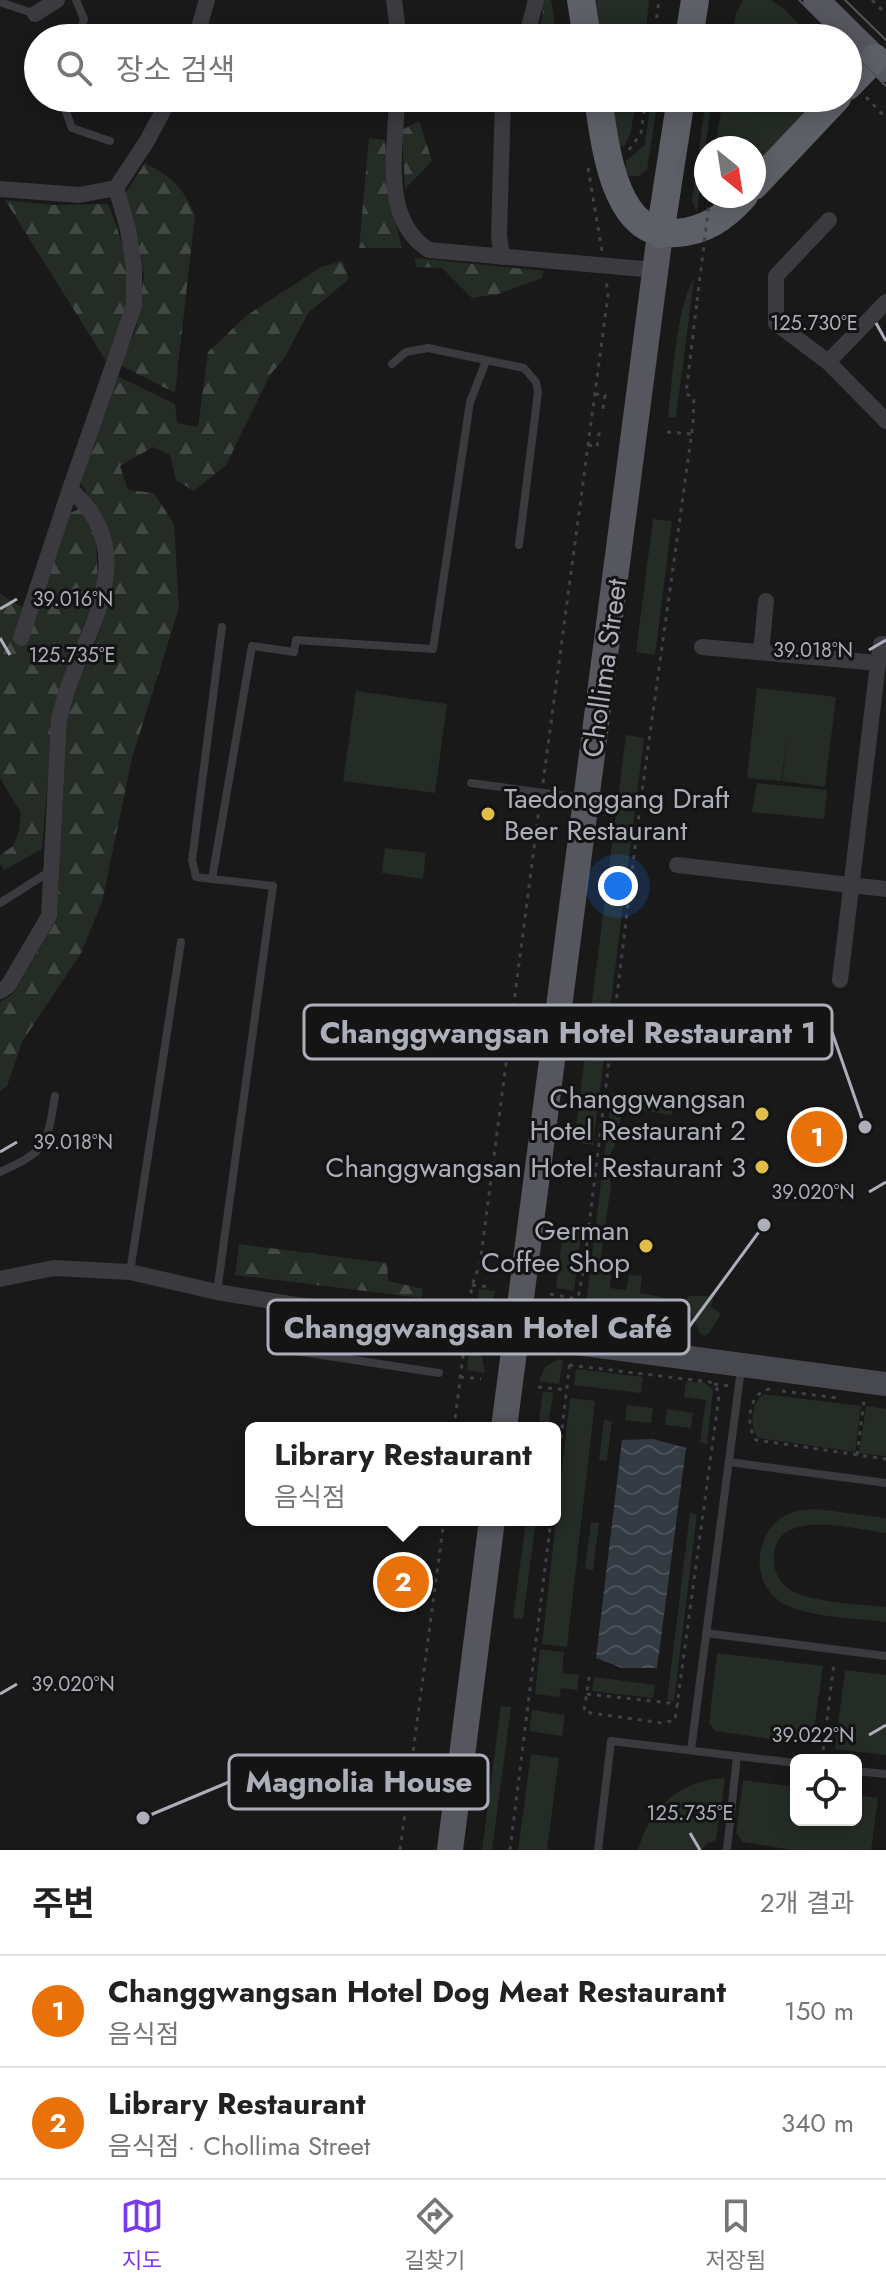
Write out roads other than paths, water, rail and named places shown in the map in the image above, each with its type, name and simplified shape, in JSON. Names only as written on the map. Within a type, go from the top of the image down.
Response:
[{"type":"highway","points":[[581,0],[585,24]]},
{"type":"highway","points":[[691,24],[695,0]]},
{"type":"highway","points":[[862,77],[881,63]]},
{"type":"highway","points":[[600,112],[622,202],[638,222],[660,234],[698,231],[733,208]]},
{"type":"highway","name":"Chollima Street","points":[[660,234],[679,112]]},
{"type":"highway","points":[[766,173],[823,112]]},
{"type":"main road","points":[[816,0],[841,24]]},
{"type":"main road","points":[[862,45],[881,63]]},
{"type":"main road","name":"Chollima Street","points":[[505,1422],[660,234]]},
{"type":"main road","points":[[516,1335],[742,1364],[880,1394]]},
{"type":"main road","points":[[450,1850],[491,1526]]},
{"type":"street","points":[[35,14],[57,0]]},
{"type":"street","points":[[200,24],[207,0]]},
{"type":"street","points":[[394,0],[397,24]]},
{"type":"street","points":[[530,24],[536,0]]},
{"type":"street","points":[[0,189],[79,195],[116,188],[163,112]]},
{"type":"street","points":[[397,112],[395,194],[403,222],[414,241],[429,250],[655,270]]},
{"type":"street","points":[[502,257],[499,236],[503,112]]},
{"type":"street","points":[[21,638],[134,306],[134,268],[128,229],[116,188]]},
{"type":"street","points":[[829,220],[776,276],[776,323],[828,362],[886,421]]},
{"type":"street","points":[[828,362],[886,302]]},
{"type":"street","points":[[0,991],[8,986],[49,916],[59,720],[63,702],[101,607],[108,570],[102,533],[87,503],[70,489]]},
{"type":"street","points":[[761,652],[766,601]]},
{"type":"street","points":[[840,980],[878,663],[881,644],[886,644]]},
{"type":"street","points":[[702,647],[878,663]]},
{"type":"street","points":[[677,865],[886,889]]},
{"type":"street","points":[[0,1279],[54,1268],[130,1272],[217,1292],[296,1305],[516,1335]]},
{"type":"lane","points":[[76,0],[84,19],[83,24]]},
{"type":"lane","points":[[0,2],[35,14]]},
{"type":"lane","points":[[66,112],[72,128],[110,141]]},
{"type":"lane","points":[[392,364],[406,352],[428,348],[524,368],[532,375],[538,392],[519,545]]},
{"type":"lane","points":[[212,879],[252,646],[294,652],[296,640],[433,649],[470,402],[486,361]]},
{"type":"lane","points":[[217,1292],[273,886],[196,877],[192,860],[222,627]]},
{"type":"lane","points":[[471,783],[585,798]]},
{"type":"lane","points":[[0,903],[53,869]]},
{"type":"lane","points":[[130,1272],[181,942]]},
{"type":"lane","points":[[0,1172],[27,1160],[41,1149],[49,1132],[55,1096]]},
{"type":"lane","points":[[296,1305],[289,1350],[439,1373]]},
{"type":"lane","points":[[691,1750],[742,1364]]},
{"type":"lane","points":[[729,1462],[886,1483]]},
{"type":"lane","points":[[706,1633],[886,1656]]},
{"type":"lane","points":[[598,1850],[611,1741],[790,1762]]},
{"type":"lane","points":[[727,1850],[737,1756]]},
{"type":"lane","points":[[862,1772],[886,1774]]},
{"type":"water","points":[[653,1439],[686,1448],[657,1668],[622,1668],[596,1658],[622,1440]]},
{"type":"tram line","points":[[799,0],[824,24]]},
{"type":"tram line","points":[[845,0],[886,40]]},
{"type":"tram line","points":[[862,62],[886,86]]},
{"type":"place","name":"Taedonggang Draft Beer Restaurant","points":[[488,814]]},
{"type":"place","name":"Changgwangsan Hotel Restaurant 2","points":[[762,1114]]},
{"type":"place","name":"Changgwangsan Hotel Restaurant 1","points":[[865,1127]]},
{"type":"place","name":"Changgwangsan Hotel Dog Meat Restaurant","points":[[817,1137]]},
{"type":"place","name":"Changgwangsan Hotel Restaurant 3","points":[[762,1167]]},
{"type":"place","name":"Changgwangsan Hotel Café","points":[[764,1225]]},
{"type":"place","name":"German Coffee Shop","points":[[646,1246]]},
{"type":"place","name":"Library Restaurant","points":[[403,1582]]},
{"type":"place","name":"Magnolia House","points":[[143,1818]]}]
